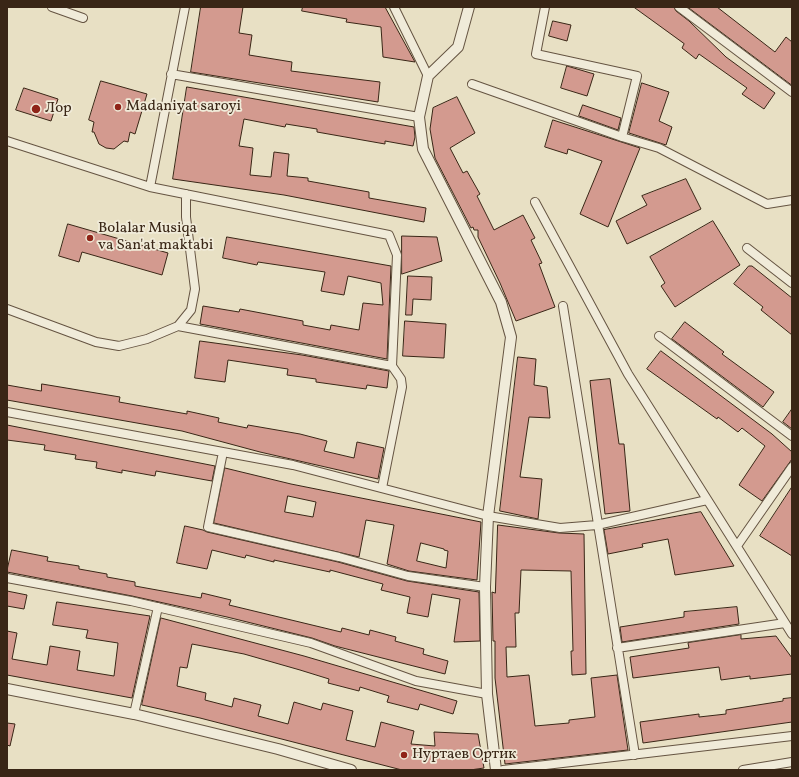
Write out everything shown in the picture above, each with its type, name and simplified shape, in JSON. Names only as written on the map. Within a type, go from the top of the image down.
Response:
[{"type":"street","points":[[52,7],[83,18]]},
{"type":"street","points":[[150,187],[185,7]]},
{"type":"street","points":[[394,7],[428,76]]},
{"type":"street","points":[[469,7],[458,47],[428,76],[419,117],[422,149],[501,302],[511,337],[488,516],[485,587],[487,694],[496,770]]},
{"type":"street","points":[[545,7],[536,54],[637,76],[622,137]]},
{"type":"street","points":[[679,7],[792,92]]},
{"type":"street","points":[[171,74],[419,117]]},
{"type":"street","points":[[472,84],[622,137],[659,148],[767,204],[792,200]]},
{"type":"street","points":[[7,141],[150,187],[389,235],[397,255],[392,366],[401,379],[402,387],[382,488]]},
{"type":"street","points":[[7,309],[96,342],[119,346],[148,339],[178,326],[192,310],[195,289],[186,217],[186,194]]},
{"type":"street","points":[[535,202],[628,374],[792,634]]},
{"type":"street","points":[[746,248],[792,283]]},
{"type":"street","points":[[563,306],[634,755]]},
{"type":"street","points":[[178,326],[392,366]]},
{"type":"street","points":[[659,336],[792,436]]},
{"type":"street","points":[[7,412],[293,465],[488,516],[560,528],[597,525],[707,500]]},
{"type":"street","points":[[223,452],[208,527],[339,556],[408,576],[485,587]]},
{"type":"street","points":[[737,546],[792,467]]},
{"type":"street","points":[[7,578],[158,607],[310,643],[416,680],[487,694]]},
{"type":"street","points":[[134,714],[158,607]]},
{"type":"street","points":[[617,648],[785,623]]},
{"type":"street","points":[[7,689],[134,714],[278,749],[351,770]]},
{"type":"street","points":[[503,770],[548,767],[792,736]]},
{"type":"street","points":[[743,770],[792,762]]},
{"type":"building","points":[[201,7],[243,7],[239,33],[252,35],[249,55],[292,62],[291,71],[380,82],[378,102],[191,72]]},
{"type":"building","points":[[303,7],[385,7],[415,62],[383,57],[381,27],[346,22],[347,19],[302,11]]},
{"type":"building","points":[[634,7],[674,7],[676,11],[689,21],[726,57],[775,93],[764,109],[742,94],[747,88],[699,54],[696,59],[682,48],[684,44]]},
{"type":"building","points":[[688,7],[717,7],[775,52],[786,37],[792,42],[792,85]]},
{"type":"building","points":[[553,21],[571,25],[567,41],[549,36]]},
{"type":"building","points":[[567,66],[594,74],[587,96],[561,88]]},
{"type":"building","name":"Madaniyat saroyi","points":[[101,81],[147,94],[135,134],[130,132],[128,142],[124,141],[114,149],[106,148],[99,144],[94,132],[92,132],[94,122],[89,120]]},
{"type":"building","points":[[642,83],[669,92],[659,121],[672,127],[666,145],[629,133]]},
{"type":"building","points":[[187,87],[414,127],[415,137],[413,146],[385,141],[385,144],[317,132],[317,129],[286,124],[285,127],[244,119],[239,146],[253,148],[250,175],[271,177],[274,152],[289,154],[287,176],[308,178],[308,181],[369,192],[369,198],[426,208],[424,222],[284,195],[173,179]]},
{"type":"building","points":[[24,88],[58,99],[51,121],[16,110]]},
{"type":"building","points":[[457,97],[475,133],[450,148],[463,173],[467,171],[480,194],[477,196],[494,230],[523,215],[535,238],[531,240],[542,263],[539,264],[555,307],[516,321],[478,237],[478,230],[474,230],[473,227],[471,228],[435,158],[430,129],[433,108]]},
{"type":"building","points":[[583,105],[621,118],[618,130],[579,116]]},
{"type":"building","points":[[553,120],[640,148],[608,227],[580,214],[602,161],[568,149],[567,154],[545,147]]},
{"type":"building","points":[[686,179],[701,209],[627,244],[616,221],[647,205],[642,196]]},
{"type":"building","points":[[713,221],[740,265],[675,307],[661,286],[665,283],[650,257]]},
{"type":"building","name":"Bolalar Musiqa va San'at maktabi","points":[[68,224],[168,253],[162,275],[82,252],[79,262],[59,256]]},
{"type":"building","points":[[402,236],[437,237],[442,261],[402,274]]},
{"type":"building","points":[[227,237],[391,266],[387,359],[200,324],[203,306],[239,312],[240,309],[303,321],[303,325],[330,330],[331,325],[359,330],[363,303],[383,305],[381,283],[348,276],[344,295],[321,291],[325,272],[258,262],[257,265],[223,258]]},
{"type":"building","points":[[749,266],[752,266],[792,298],[792,335],[761,310],[763,307],[734,284]]},
{"type":"building","points":[[408,276],[432,277],[431,300],[413,299],[412,315],[406,315]]},
{"type":"building","points":[[405,321],[446,324],[444,358],[403,356]]},
{"type":"building","points":[[685,322],[724,352],[722,354],[774,392],[763,407],[672,339]]},
{"type":"building","points":[[200,341],[302,355],[389,371],[387,388],[367,385],[366,389],[316,382],[316,379],[287,375],[288,369],[228,360],[225,382],[195,378]]},
{"type":"building","points":[[661,351],[772,434],[792,452],[792,459],[762,501],[739,485],[765,446],[742,428],[738,432],[718,417],[717,419],[647,369]]},
{"type":"building","points":[[518,357],[536,359],[534,385],[547,387],[550,418],[529,417],[520,477],[542,479],[538,519],[500,511]]},
{"type":"building","points":[[610,379],[619,444],[624,444],[630,511],[605,514],[590,381]]},
{"type":"building","points":[[42,384],[120,397],[119,402],[187,414],[187,411],[219,418],[218,422],[247,428],[248,425],[300,434],[327,441],[324,451],[354,458],[357,442],[384,448],[378,479],[260,452],[182,431],[7,400],[7,385],[41,391]]},
{"type":"building","points":[[792,409],[792,429],[783,422]]},
{"type":"building","points":[[7,425],[215,466],[212,481],[156,471],[155,476],[122,470],[122,473],[96,468],[97,462],[75,459],[76,455],[44,450],[45,445],[7,440]]},
{"type":"building","points":[[225,468],[291,484],[481,522],[477,580],[409,571],[387,564],[394,525],[366,520],[359,557],[214,523]],"holes":[[[288,496],[316,502],[313,517],[285,512]],[[421,543],[448,551],[446,568],[417,561]]]},
{"type":"building","points":[[792,487],[792,556],[760,536]]},
{"type":"building","points":[[701,512],[734,566],[675,575],[668,539],[642,544],[643,547],[608,554],[604,530]]},
{"type":"building","points":[[498,525],[559,533],[584,534],[586,674],[572,675],[571,651],[573,651],[571,571],[521,570],[519,613],[515,613],[516,647],[506,647],[507,677],[529,675],[535,726],[569,723],[569,720],[595,717],[591,678],[617,675],[628,750],[505,764],[495,678],[495,641],[493,641],[492,592],[495,593]]},
{"type":"building","points":[[185,526],[338,562],[407,581],[479,592],[480,641],[454,642],[460,599],[432,594],[428,617],[407,613],[410,597],[381,590],[383,584],[330,570],[330,572],[274,560],[274,562],[246,555],[245,558],[212,550],[207,569],[177,563]]},
{"type":"building","points":[[12,550],[48,557],[47,561],[79,566],[79,569],[107,574],[107,577],[135,582],[135,586],[201,598],[202,593],[231,600],[229,605],[341,632],[342,628],[369,635],[370,630],[396,637],[395,641],[424,649],[423,654],[448,661],[445,674],[227,617],[132,596],[7,572]]},
{"type":"building","points":[[7,591],[27,595],[24,609],[7,606]]},
{"type":"building","points":[[57,602],[150,616],[132,698],[7,675],[7,631],[17,633],[12,659],[47,665],[50,646],[80,651],[77,670],[114,676],[118,643],[86,638],[88,630],[53,625]]},
{"type":"building","points":[[737,607],[739,624],[622,642],[620,627],[684,617],[684,612]]},
{"type":"building","points":[[161,618],[304,656],[457,701],[453,714],[420,704],[418,710],[387,702],[389,696],[360,687],[359,691],[328,683],[329,679],[244,654],[192,644],[187,668],[180,667],[177,686],[206,693],[205,700],[232,707],[234,698],[261,705],[258,716],[288,724],[294,702],[321,710],[323,703],[353,711],[346,740],[375,747],[381,722],[414,731],[411,744],[435,746],[434,732],[478,734],[484,768],[470,770],[402,770],[200,718],[142,705]]},
{"type":"building","points":[[741,635],[741,639],[776,636],[792,658],[792,674],[750,679],[750,676],[721,680],[719,667],[633,678],[630,657],[689,648],[688,643]]},
{"type":"building","points":[[792,698],[792,722],[643,743],[640,722],[699,714],[699,717],[726,714],[726,710],[783,701],[783,699]]},
{"type":"building","points":[[7,723],[15,724],[10,746],[7,745]]},
{"type":"place","name":"Madaniyat saroyi","points":[[118,107]]},
{"type":"place","name":"Лор","points":[[36,109]]},
{"type":"place","name":"Bolalar Musiqa va San'at maktabi","points":[[90,238]]},
{"type":"place","name":"Нуртаев Ортик","points":[[404,755]]}]
